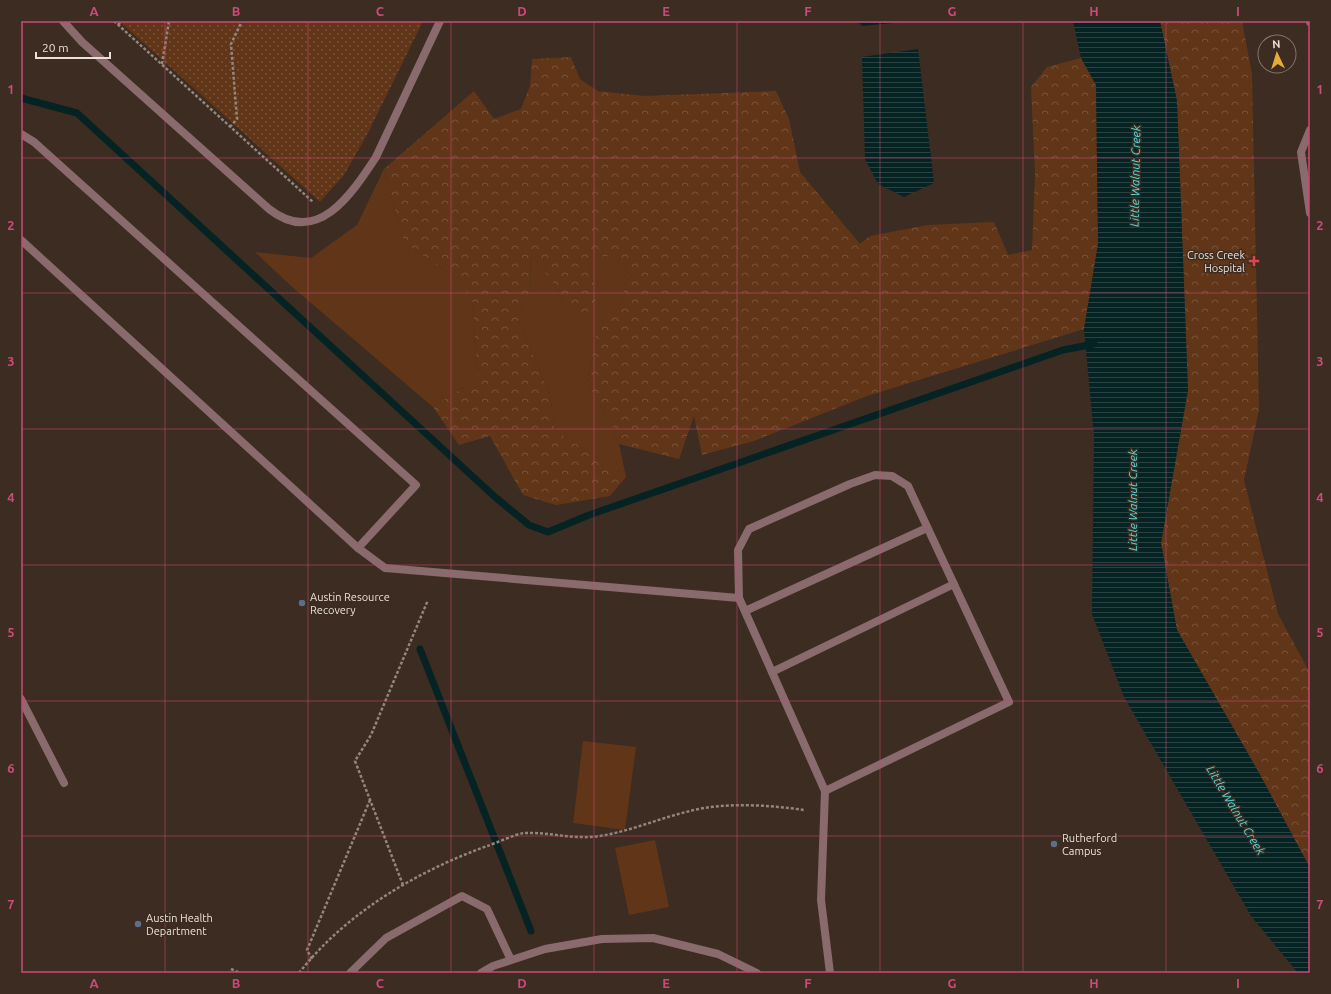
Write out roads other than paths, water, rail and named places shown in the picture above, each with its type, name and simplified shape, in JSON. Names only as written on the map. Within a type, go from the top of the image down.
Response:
[{"type":"lane","points":[[63,21],[82,42],[280,217],[291,222],[305,223],[317,221],[327,215],[351,191],[376,157],[440,21]]},
{"type":"lane","points":[[1310,130],[1301,152],[1310,213]]},
{"type":"lane","points":[[21,134],[34,142],[416,485],[358,548]]},
{"type":"lane","points":[[21,240],[358,548],[385,568],[740,598]]},
{"type":"lane","points":[[825,791],[1009,702],[908,486],[892,476],[875,475],[850,484],[749,528],[738,550],[740,598],[825,791],[821,900],[830,973]]},
{"type":"lane","points":[[745,611],[927,528]]},
{"type":"lane","points":[[772,672],[954,584]]},
{"type":"lane","points":[[21,699],[64,783]]},
{"type":"lane","points":[[350,973],[386,938],[462,896],[487,909],[511,960]]},
{"type":"lane","points":[[481,973],[493,966],[545,949],[602,939],[653,938],[718,954],[757,973]]},
{"type":"water","points":[[857,21],[914,21],[862,26]]},
{"type":"water","name":"Little Walnut Creek","points":[[1073,21],[1160,21],[1177,101],[1188,390],[1161,543],[1177,630],[1258,771],[1310,868],[1310,973],[1298,973],[1251,916],[1124,697],[1092,614],[1094,436],[1084,329],[1098,244],[1096,85],[1081,58]]},
{"type":"water","points":[[918,49],[934,183],[904,197],[878,184],[865,159],[862,57]]},
{"type":"waterway","points":[[21,98],[77,113],[495,497],[529,525],[548,532],[589,515],[1063,350],[1094,344]]},
{"type":"waterway","points":[[420,649],[531,931]]},
{"type":"place","name":"Cross Creek Hospital","points":[[1254,261]]},
{"type":"place","name":"Austin Resource Recovery","points":[[302,603]]},
{"type":"place","name":"Rutherford Campus","points":[[1054,844]]},
{"type":"place","name":"Austin Health Department","points":[[138,924]]}]
